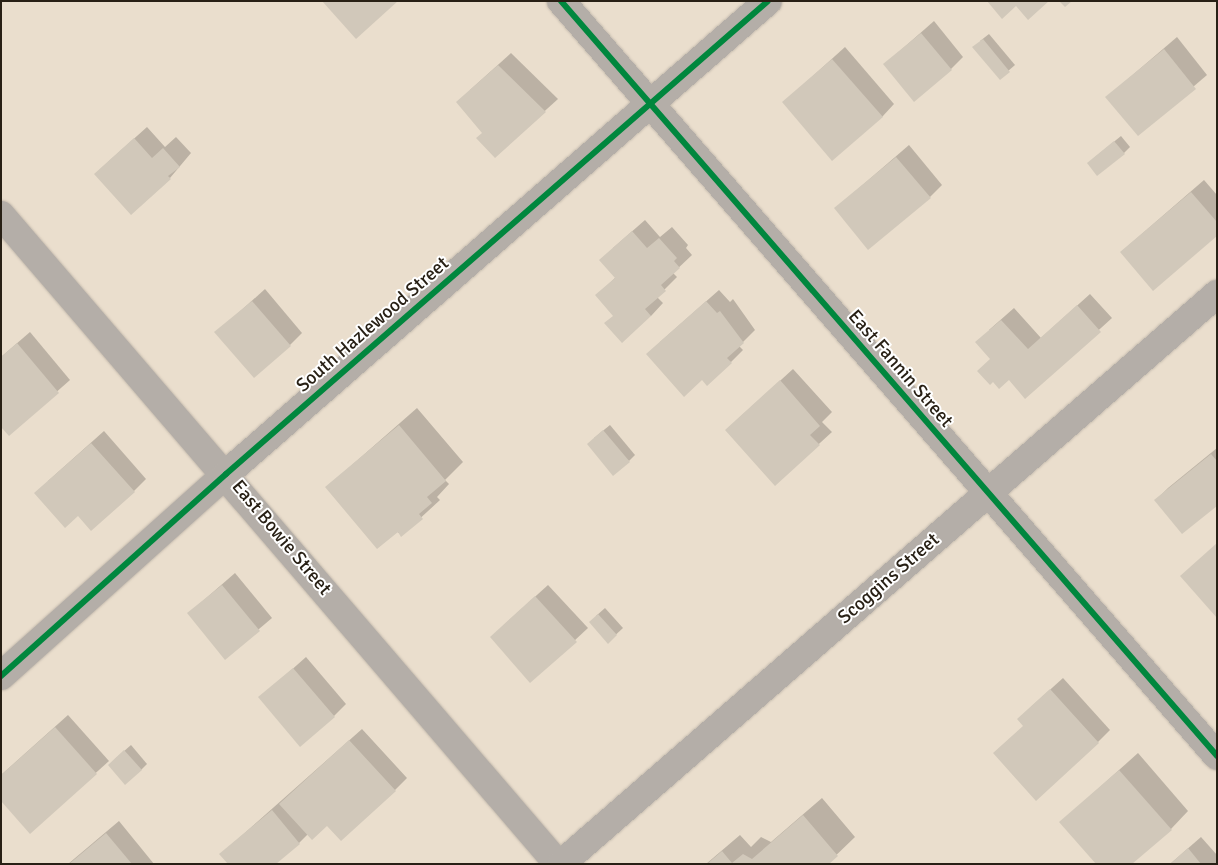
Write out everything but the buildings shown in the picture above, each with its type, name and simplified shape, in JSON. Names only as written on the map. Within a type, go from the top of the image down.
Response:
[{"type":"street","name":"East Fannin Street","points":[[561,1],[1217,756]]},
{"type":"street","name":"South Hazlewood Street","points":[[1,676],[226,474],[768,1]]},
{"type":"street","name":"East Bowie Street","points":[[1,215],[560,864]]},
{"type":"street","name":"Scoggins Street","points":[[560,864],[1217,294]]},
{"type":"cycle path","points":[[561,1],[1217,756]]},
{"type":"cycle path","points":[[1,676],[226,474],[768,1]]}]
